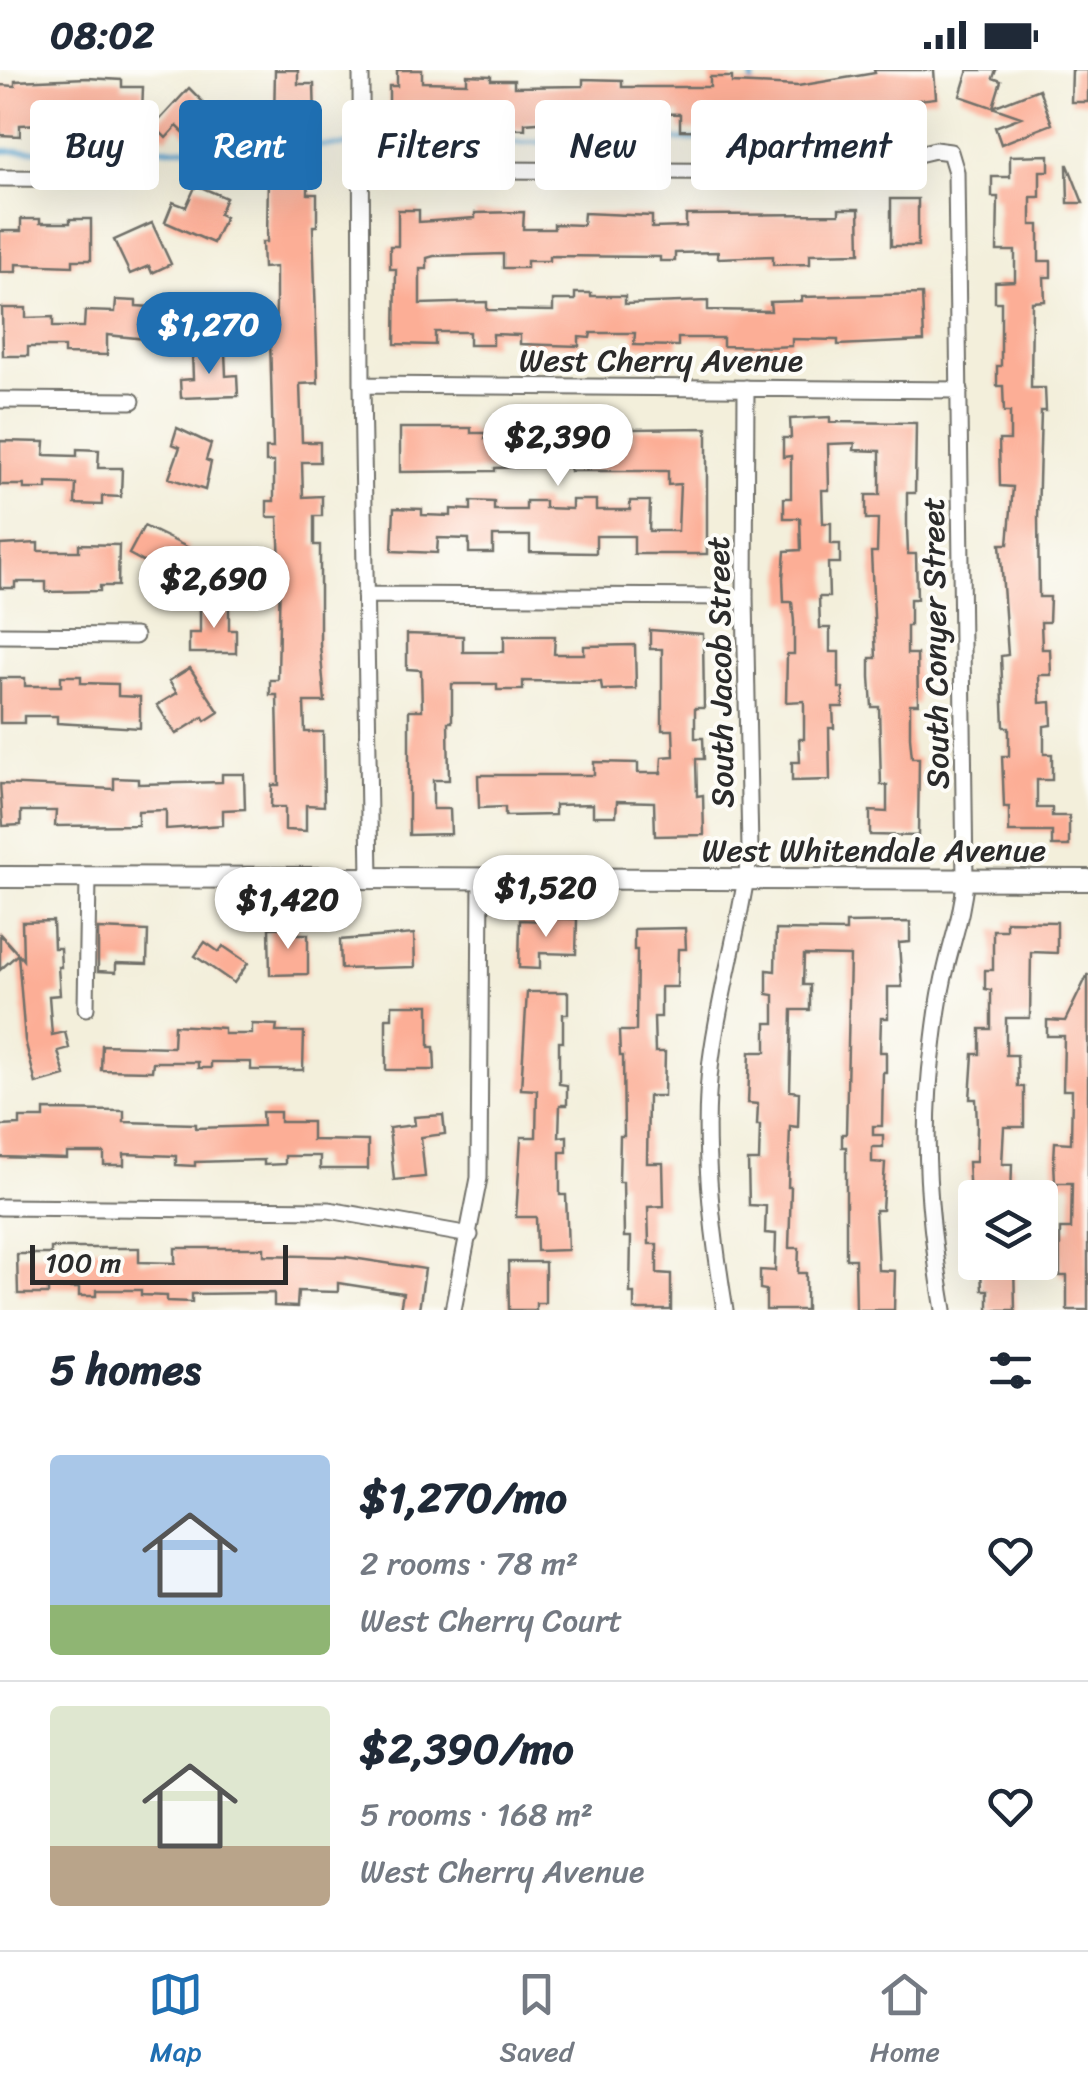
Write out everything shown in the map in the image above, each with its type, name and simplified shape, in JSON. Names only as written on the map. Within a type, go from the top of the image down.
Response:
[{"type":"street","points":[[361,70],[361,100]]},
{"type":"street","name":"South Conyer Street","points":[[515,170],[796,172],[885,162],[935,150],[950,152],[956,172],[965,881],[961,919],[946,966],[932,1051],[926,1144],[930,1224],[944,1310]]},
{"type":"street","points":[[0,178],[30,178]]},
{"type":"street","points":[[360,190],[370,878]]},
{"type":"street","name":"West Cherry Avenue","points":[[362,385],[960,390]]},
{"type":"street","name":"South Jacob Street","points":[[725,1310],[710,1202],[710,1064],[750,850],[746,388]]},
{"type":"street","points":[[0,400],[132,400]]},
{"type":"street","points":[[365,594],[745,597]]},
{"type":"street","points":[[0,635],[135,636]]},
{"type":"street","name":"West Whitendale Avenue","points":[[0,878],[1088,880]]},
{"type":"street","points":[[86,1008],[88,878]]},
{"type":"street","points":[[452,1310],[479,1178],[480,879]]},
{"type":"street","points":[[0,1207],[329,1210],[470,1235]]},
{"type":"building","points":[[275,70],[298,70],[298,84],[314,84],[314,100],[274,100]]},
{"type":"building","points":[[397,70],[422,70],[422,82],[467,83],[467,75],[491,76],[491,80],[514,80],[514,87],[583,86],[583,79],[622,80],[622,87],[710,87],[710,77],[732,77],[732,83],[798,86],[875,73],[874,70],[934,70],[936,98],[691,100],[691,130],[680,130],[680,114],[671,114],[671,100],[535,100],[535,122],[525,123],[525,129],[515,129],[515,100],[389,100],[389,86],[397,86]]},
{"type":"building","points":[[968,70],[996,70],[993,78],[1001,81],[993,107],[1039,89],[1052,124],[1001,144],[995,127],[1021,117],[960,96]]},
{"type":"building","points":[[1072,70],[1088,70],[1088,102],[1071,102]]},
{"type":"building","points":[[122,80],[122,87],[143,87],[143,100],[30,100],[30,125],[20,125],[20,136],[0,135],[0,85],[15,86],[15,81]]},
{"type":"building","points":[[189,88],[201,100],[179,100],[179,128],[166,138],[159,131],[159,121]]},
{"type":"building","points":[[1049,155],[1049,171],[1040,171],[1040,197],[1031,197],[1031,225],[1039,225],[1039,261],[1051,261],[1051,277],[1044,277],[1045,301],[1032,302],[1031,388],[1045,388],[1046,411],[1041,411],[1039,597],[1050,597],[1049,622],[1041,622],[1042,649],[1050,649],[1051,675],[1039,675],[1040,703],[1051,702],[1052,725],[1044,726],[1044,754],[1052,754],[1052,780],[1037,780],[1037,808],[1052,808],[1052,816],[1069,816],[1069,846],[1052,846],[1052,832],[1009,832],[1002,756],[1009,756],[1009,727],[1004,727],[1001,656],[1008,655],[1000,544],[1008,544],[1013,487],[1000,486],[999,440],[1010,440],[1010,412],[1004,412],[1003,386],[997,386],[997,366],[1001,366],[1001,302],[995,302],[995,282],[1015,281],[1015,251],[997,251],[998,197],[992,197],[992,177],[1010,177],[1010,156]]},
{"type":"building","points":[[1068,165],[1083,203],[1068,203]]},
{"type":"building","points":[[194,190],[208,190],[226,198],[219,214],[225,217],[213,243],[165,222],[173,202],[186,207]]},
{"type":"building","points":[[268,190],[308,190],[308,194],[317,194],[317,226],[313,226],[318,383],[300,384],[302,442],[320,442],[320,462],[302,462],[303,497],[322,496],[322,516],[314,516],[314,545],[320,545],[320,645],[325,702],[304,702],[305,732],[323,732],[324,806],[306,805],[306,831],[285,830],[285,807],[271,807],[272,785],[279,785],[277,695],[270,695],[270,680],[278,680],[280,564],[278,517],[267,517],[267,501],[274,501],[274,462],[266,462],[266,448],[273,448],[270,338],[275,338],[276,267],[263,268],[262,242],[267,242]]},
{"type":"building","points":[[891,199],[918,199],[918,246],[891,246]]},
{"type":"building","points":[[839,209],[859,209],[860,253],[810,254],[810,264],[773,265],[773,256],[718,258],[718,252],[675,253],[675,261],[660,261],[660,257],[549,256],[549,261],[527,261],[527,268],[503,268],[503,254],[434,256],[427,258],[427,269],[420,269],[420,304],[487,302],[487,310],[553,311],[553,300],[575,300],[575,293],[591,293],[625,296],[625,304],[708,301],[708,310],[771,311],[770,302],[802,301],[802,297],[922,294],[924,341],[838,345],[838,340],[792,339],[792,346],[772,347],[723,346],[723,338],[678,338],[678,346],[634,345],[635,333],[591,333],[590,338],[579,337],[579,346],[520,344],[520,335],[493,334],[493,345],[469,345],[469,332],[435,332],[435,345],[395,344],[396,269],[390,269],[390,246],[398,246],[398,210],[419,210],[419,222],[475,218],[475,213],[524,212],[523,229],[554,229],[554,224],[583,225],[584,213],[652,216],[652,228],[686,227],[686,215],[839,214]]},
{"type":"building","points":[[21,219],[70,223],[70,219],[91,219],[91,260],[73,260],[73,266],[16,264],[16,272],[0,272],[0,231],[21,231]]},
{"type":"building","points":[[152,223],[171,264],[152,273],[149,266],[130,274],[114,240]]},
{"type":"building","points":[[116,300],[167,308],[166,341],[107,335],[107,355],[64,354],[64,347],[28,347],[28,356],[3,356],[2,308],[26,308],[26,318],[53,317],[53,327],[84,327],[85,311],[115,312]]},
{"type":"building","points":[[225,351],[226,376],[237,375],[238,396],[181,398],[180,380],[193,379],[192,352]]},
{"type":"building","points":[[830,417],[830,422],[916,423],[915,493],[907,493],[907,526],[908,554],[916,554],[917,599],[910,599],[907,654],[917,654],[918,704],[910,704],[910,737],[912,758],[919,758],[918,836],[870,835],[870,811],[887,812],[887,785],[881,785],[879,707],[872,707],[870,677],[870,658],[876,658],[871,552],[877,552],[878,519],[866,519],[866,495],[880,495],[880,451],[854,450],[855,443],[828,444],[829,490],[822,490],[823,523],[831,523],[831,544],[840,544],[840,563],[828,563],[829,597],[819,597],[820,628],[830,628],[830,652],[839,652],[839,688],[843,688],[843,707],[833,707],[834,728],[829,728],[830,780],[792,781],[792,762],[800,762],[799,739],[804,739],[804,701],[786,702],[787,654],[794,654],[794,622],[792,602],[784,602],[783,578],[785,551],[801,550],[800,518],[784,518],[784,498],[791,498],[791,456],[783,457],[783,438],[791,438],[790,419]]},
{"type":"building","points":[[177,428],[211,444],[205,490],[169,478],[180,447],[172,444]]},
{"type":"building","points":[[400,428],[471,428],[471,433],[486,433],[485,439],[527,437],[526,430],[599,428],[599,439],[632,439],[632,429],[707,428],[707,554],[634,554],[634,536],[596,536],[596,553],[530,552],[530,536],[493,536],[493,553],[469,553],[469,539],[438,538],[437,553],[392,551],[394,508],[422,509],[422,515],[451,516],[451,509],[471,510],[471,501],[494,502],[494,510],[526,510],[526,501],[545,501],[545,508],[572,509],[572,500],[596,500],[596,510],[630,510],[630,501],[650,501],[649,531],[678,531],[680,484],[668,485],[668,471],[570,471],[570,466],[400,472]]},
{"type":"building","points":[[0,441],[45,442],[44,455],[77,456],[77,449],[99,450],[98,468],[122,468],[121,497],[102,496],[102,505],[75,504],[76,484],[47,483],[47,489],[0,485]]},
{"type":"building","points":[[144,526],[189,548],[166,589],[147,578],[153,567],[129,554]]},
{"type":"building","points":[[38,543],[38,551],[79,551],[79,544],[119,545],[118,586],[100,586],[100,591],[46,592],[46,582],[15,582],[15,588],[0,588],[0,545]]},
{"type":"building","points":[[200,602],[229,603],[229,630],[236,630],[236,653],[189,653],[189,633],[200,633]]},
{"type":"building","points":[[650,630],[703,634],[704,708],[695,708],[695,738],[703,738],[704,759],[696,759],[697,796],[703,795],[704,835],[655,836],[654,802],[617,801],[616,816],[593,816],[593,804],[555,805],[555,815],[505,816],[505,807],[479,808],[478,775],[594,775],[594,762],[638,763],[638,773],[661,773],[662,757],[674,756],[673,730],[662,730],[662,649],[650,649]]},
{"type":"building","points":[[407,634],[463,636],[463,652],[504,652],[504,636],[555,636],[554,654],[584,654],[584,646],[635,645],[636,689],[602,690],[601,682],[523,681],[523,690],[497,690],[497,684],[452,684],[449,780],[433,780],[433,809],[450,809],[451,834],[409,835],[409,710],[422,710],[421,670],[407,669]]},
{"type":"building","points":[[190,668],[219,712],[176,734],[157,705],[177,693],[169,681]]},
{"type":"building","points":[[61,676],[81,676],[81,683],[118,684],[118,696],[140,697],[140,728],[57,723],[57,716],[24,716],[24,723],[0,723],[0,678],[25,678],[25,686],[61,686]]},
{"type":"building","points":[[222,774],[244,774],[245,809],[223,810],[223,825],[166,829],[166,810],[138,811],[138,825],[55,826],[56,811],[21,811],[21,825],[3,826],[0,784],[114,789],[114,778],[138,779],[138,784],[222,782]]},
{"type":"building","points":[[577,919],[576,954],[540,953],[540,969],[519,968],[520,920]]},
{"type":"building","points":[[53,921],[54,948],[60,948],[61,967],[60,995],[49,996],[52,1035],[65,1032],[69,1048],[58,1051],[65,1076],[36,1084],[25,1040],[18,954],[23,960],[22,922]]},
{"type":"building","points":[[1006,921],[1057,922],[1057,953],[1031,952],[1030,1018],[1006,1018],[1006,1055],[1017,1055],[1018,1087],[1024,1087],[1024,1127],[1004,1127],[1002,1164],[1012,1164],[1012,1180],[969,1180],[968,1162],[976,1162],[976,1099],[970,1099],[973,1054],[980,1054],[980,1029],[991,1029],[991,990],[985,989],[985,970],[993,970],[993,930],[1006,930]]},
{"type":"building","points":[[910,922],[910,942],[899,943],[902,987],[888,987],[888,1018],[881,1018],[880,1052],[886,1052],[886,1072],[882,1126],[873,1126],[873,1135],[883,1135],[883,1147],[872,1147],[872,1162],[885,1163],[882,1210],[875,1210],[878,1270],[895,1271],[894,1310],[856,1310],[855,1259],[846,1259],[846,1147],[842,1147],[842,1134],[846,1134],[850,956],[804,955],[803,985],[810,985],[810,1010],[792,1010],[790,1091],[799,1092],[798,1127],[790,1126],[788,1187],[789,1248],[799,1248],[798,1273],[806,1273],[806,1310],[766,1310],[760,1270],[775,1271],[776,1234],[765,1233],[766,1206],[749,1205],[748,1161],[759,1161],[760,1125],[758,1104],[748,1103],[750,1052],[766,1052],[766,1023],[774,1023],[774,995],[767,994],[767,970],[775,971],[776,930],[846,931],[846,923]]},
{"type":"building","points":[[297,927],[297,934],[308,934],[308,974],[270,975],[269,928]]},
{"type":"building","points":[[685,928],[686,949],[678,949],[677,987],[661,987],[661,1017],[654,1017],[655,1052],[665,1052],[664,1096],[648,1096],[647,1163],[663,1163],[664,1206],[648,1207],[649,1244],[657,1244],[657,1273],[671,1274],[671,1310],[634,1310],[634,1293],[630,1293],[631,1237],[624,1237],[623,1182],[619,1182],[620,1136],[624,1136],[619,1031],[636,1031],[634,929]]},
{"type":"building","points":[[98,929],[148,931],[147,964],[116,963],[116,972],[98,971]]},
{"type":"building","points":[[0,934],[18,954],[0,970]]},
{"type":"building","points":[[414,934],[415,967],[341,969],[340,940]]},
{"type":"building","points":[[205,942],[219,952],[223,946],[248,963],[234,983],[195,956]]},
{"type":"building","points":[[1088,974],[1088,1310],[1067,1310],[1067,1276],[1060,1276],[1060,1229],[1071,1229],[1072,1183],[1055,1180],[1055,1142],[1071,1143],[1072,1090],[1063,1090],[1064,1036],[1047,1036],[1047,1020],[1065,1021]]},
{"type":"building","points":[[527,992],[568,992],[563,1042],[559,1042],[559,1084],[567,1085],[567,1105],[560,1105],[559,1137],[567,1136],[567,1152],[560,1152],[560,1195],[566,1195],[568,1250],[537,1251],[536,1217],[516,1217],[521,1137],[536,1137],[537,1090],[521,1089]]},
{"type":"building","points":[[392,1005],[429,1005],[429,1047],[434,1047],[435,1070],[386,1070],[386,1018],[392,1018]]},
{"type":"building","points":[[252,1024],[277,1025],[276,1032],[304,1032],[303,1070],[251,1070],[251,1062],[211,1062],[211,1068],[198,1068],[198,1062],[153,1062],[152,1071],[101,1070],[102,1045],[173,1047],[174,1025],[224,1028],[224,1034],[252,1034]]},
{"type":"building","points":[[44,1110],[124,1111],[124,1122],[196,1124],[196,1128],[263,1126],[262,1112],[280,1112],[280,1122],[312,1122],[312,1140],[368,1141],[368,1169],[320,1169],[320,1156],[285,1156],[285,1164],[264,1165],[264,1160],[195,1162],[195,1166],[176,1165],[176,1156],[124,1154],[124,1165],[104,1165],[104,1153],[67,1153],[67,1159],[0,1157],[0,1126],[20,1125],[20,1118],[44,1118]]},
{"type":"building","points":[[443,1115],[445,1134],[421,1137],[425,1177],[394,1180],[389,1128],[415,1125],[414,1117]]},
{"type":"building","points":[[51,1248],[139,1248],[139,1262],[175,1263],[175,1248],[264,1248],[264,1255],[346,1257],[425,1269],[419,1310],[400,1310],[403,1293],[338,1283],[338,1292],[298,1291],[297,1307],[274,1306],[274,1293],[192,1294],[192,1302],[141,1295],[141,1290],[96,1290],[96,1296],[79,1296],[79,1288],[48,1288],[48,1294],[18,1294],[17,1254],[51,1254]]},
{"type":"building","points":[[508,1262],[545,1262],[545,1303],[536,1303],[536,1310],[509,1310]]},
{"type":"building","points":[[982,1280],[1014,1280],[1015,1310],[988,1310],[988,1290],[982,1290]]},
{"type":"waterway","points":[[752,87],[753,70]]},
{"type":"waterway","points":[[322,146],[691,140]]},
{"type":"waterway","points":[[0,151],[179,148]]}]
